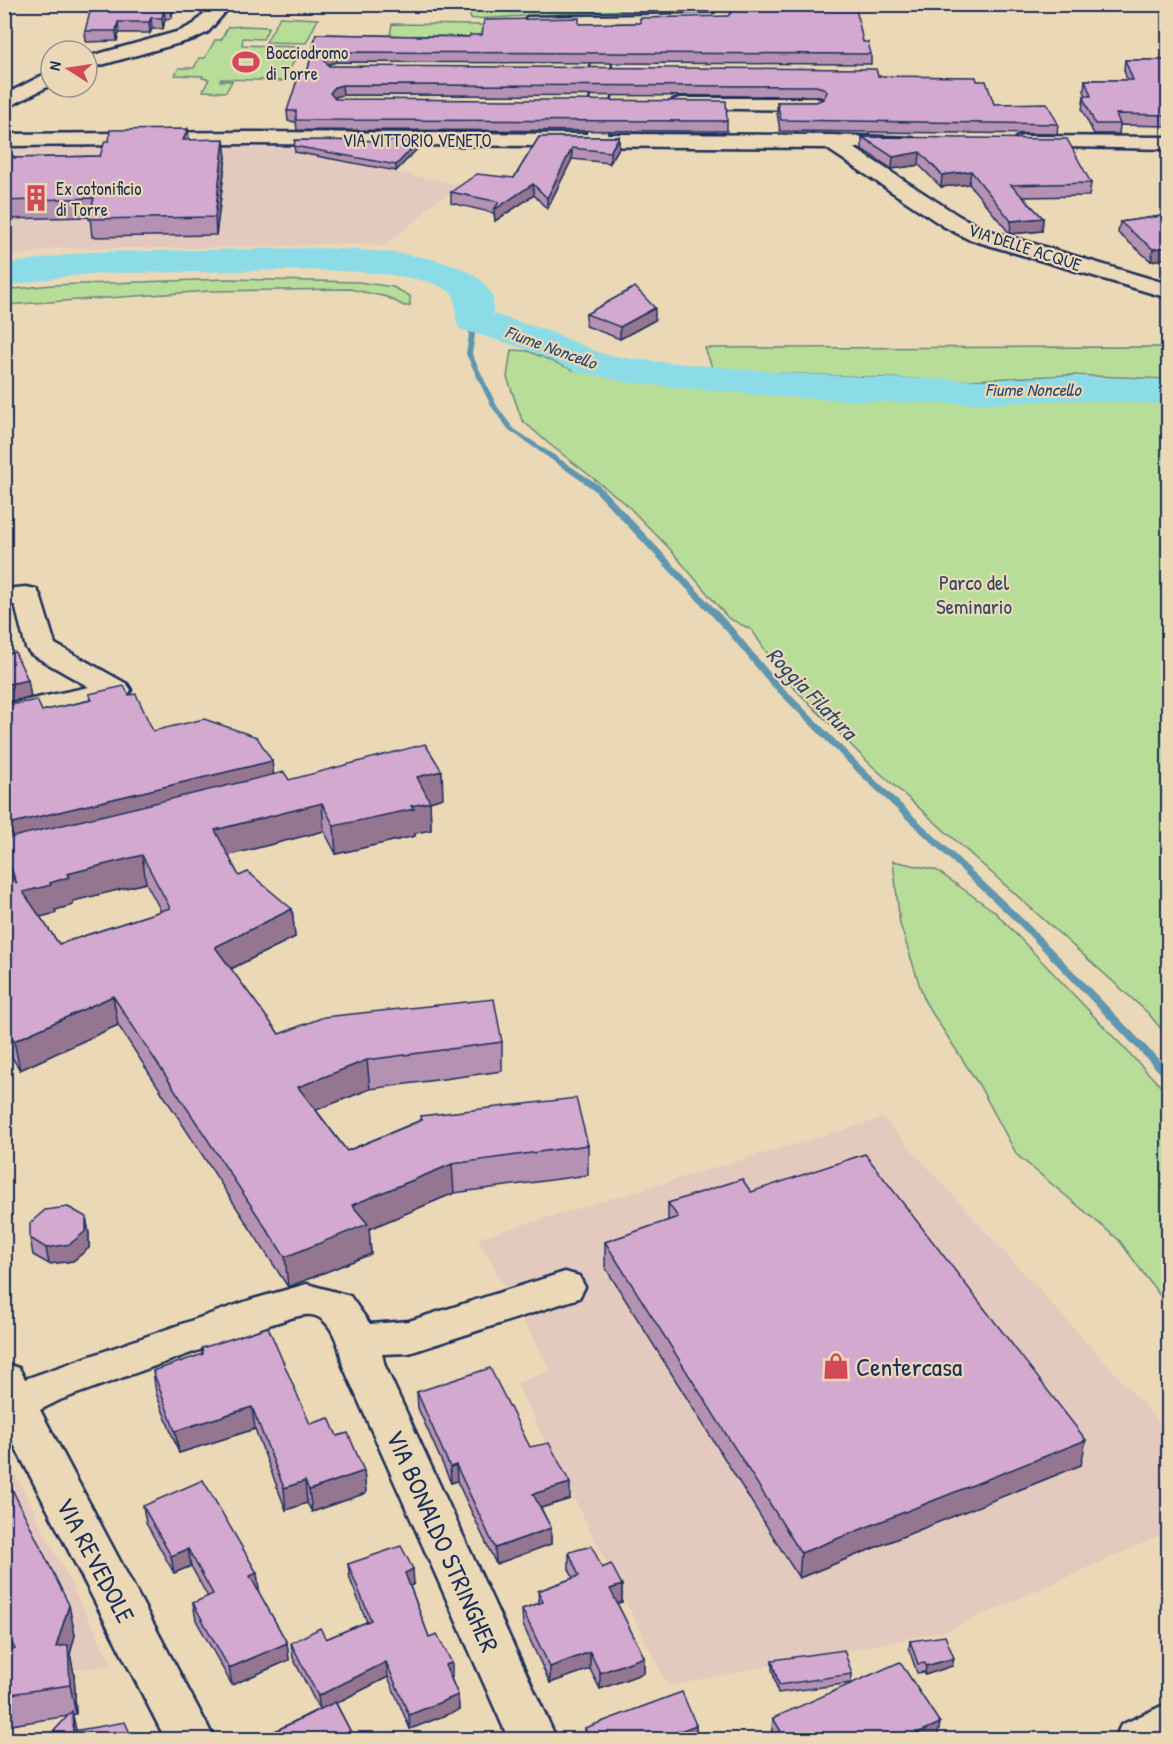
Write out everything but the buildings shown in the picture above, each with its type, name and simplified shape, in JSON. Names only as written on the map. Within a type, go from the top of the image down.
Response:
[{"type":"street","points":[[99,60],[187,35],[201,28],[223,4]]},
{"type":"street","points":[[519,21],[721,20],[725,16],[724,4]]},
{"type":"street","points":[[596,141],[600,104],[602,21]]},
{"type":"street","points":[[578,71],[625,71]]},
{"type":"street","points":[[4,103],[39,84]]},
{"type":"street","points":[[577,104],[624,104]]},
{"type":"street","points":[[660,104],[814,104]]},
{"type":"street","name":"VIA VITTORIO VENETO","points":[[4,140],[257,138],[924,142]]},
{"type":"street","name":"VIA DELLE ACQUE","points":[[831,141],[951,221],[976,234],[1168,291]]},
{"type":"street","points":[[1005,142],[1168,143]]},
{"type":"street","points":[[4,714],[116,690],[41,648],[35,620],[15,597]]},
{"type":"street","points":[[359,1340],[409,1337],[566,1287]]},
{"type":"street","name":"VIA BONALDO STRINGHER","points":[[11,1391],[45,1388],[264,1311],[308,1299],[336,1307],[359,1340],[364,1366],[533,1740]]},
{"type":"street","name":"VIA REVEDOLE","points":[[11,1391],[34,1443],[191,1740]]},
{"type":"street","points":[[1138,1740],[1168,1724]]},
{"type":"shaded area","name":"Ex cotonificio di Torre","points":[[5,143],[295,143],[295,152],[461,185],[424,210],[427,211],[384,246],[343,244],[197,248],[55,248],[5,258]]},
{"type":"shaded area","points":[[883,1118],[1168,1432],[1168,1532],[946,1631],[668,1686],[516,1383],[551,1371],[478,1238]]},
{"type":"shaded area","points":[[5,1454],[112,1665],[5,1678]]},
{"type":"green space","points":[[685,4],[687,7],[471,19],[466,5]]},
{"type":"green space","points":[[280,17],[318,19],[306,43],[266,42]]},
{"type":"green space","points":[[392,24],[485,25],[483,41],[389,41]]},
{"type":"green space","name":"Bocciodromo di Torre","points":[[228,27],[269,27],[263,39],[243,38],[242,45],[301,47],[284,81],[221,79],[220,81],[232,81],[226,92],[203,91],[209,79],[202,78],[203,76],[175,75],[179,68],[194,68],[199,58],[205,58],[215,40],[221,40]]},
{"type":"green space","points":[[228,279],[358,282],[393,287],[410,296],[410,306],[404,306],[387,297],[350,289],[210,291],[5,305],[5,290],[52,285]]},
{"type":"green space","points":[[1168,347],[1168,379],[1070,375],[951,381],[713,370],[705,348]]},
{"type":"green space","name":"Parco del Seminario","points":[[511,350],[528,351],[573,370],[715,387],[952,399],[1142,398],[1168,401],[1168,1037],[1147,1012],[870,764],[782,676],[752,630],[728,618],[669,548],[625,503],[522,420],[507,377]]},
{"type":"green space","points":[[893,861],[936,870],[994,911],[1168,1094],[1168,1307],[1119,1240],[1017,1155],[979,1085],[925,1002],[900,924]]},
{"type":"waterway","name":"Fiume Noncello","points":[[4,275],[88,263],[320,259],[395,265],[441,273],[464,284],[474,297],[474,321],[537,340],[589,363],[631,371],[786,385],[885,390],[986,392],[1063,388],[1168,392]]},
{"type":"waterway","name":"Roggia Filatura","points":[[474,321],[469,354],[494,406],[511,429],[596,487],[730,630],[772,681],[863,773],[1023,924],[1168,1075]]},
{"type":"place","name":"Bocciodromo di Torre","points":[[246,62]]},
{"type":"place","name":"Ex cotonificio di Torre","points":[[36,198]]},
{"type":"place","name":"Centercasa","points":[[836,1366]]}]
